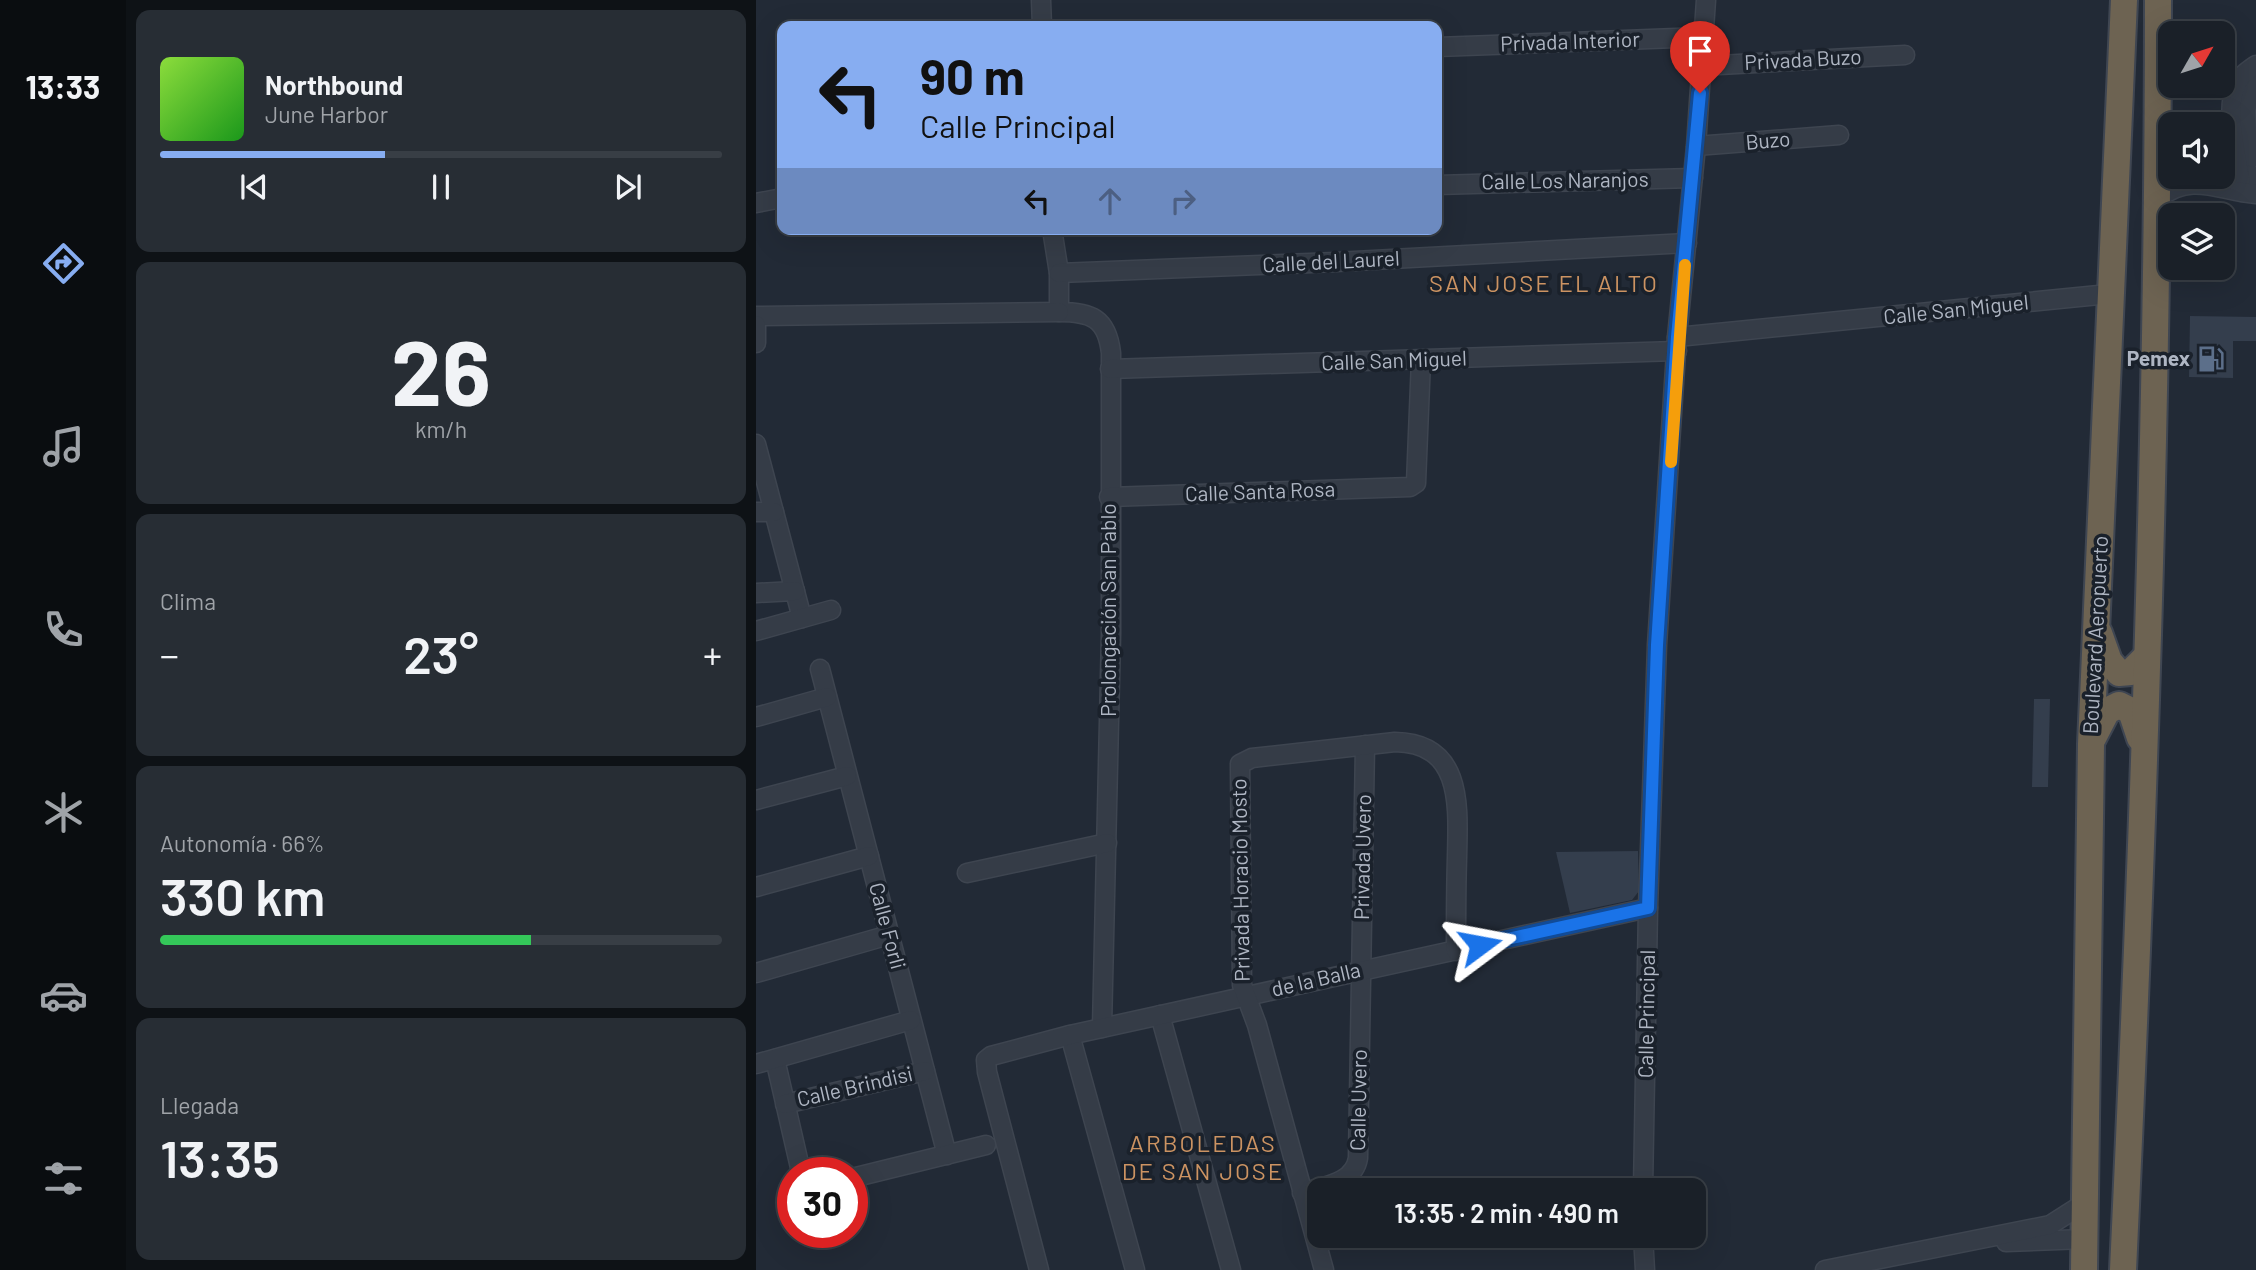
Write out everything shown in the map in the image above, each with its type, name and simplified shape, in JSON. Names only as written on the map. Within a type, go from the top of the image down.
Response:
[{"type":"highway","name":"Boulevard Aeropuerto","points":[[2084,1270],[2091,744],[2095,621],[2107,434],[2109,294],[2124,0]]},
{"type":"highway","points":[[2158,0],[2160,21]]},
{"type":"highway","points":[[2123,1270],[2144,764],[2160,189]]},
{"type":"highway","points":[[2095,621],[2109,661],[2119,673],[2131,672],[2147,656]]},
{"type":"highway","points":[[2091,744],[2107,711],[2119,705],[2125,706],[2135,719],[2144,764]]},
{"type":"street","points":[[1041,0],[1042,21]]},
{"type":"street","name":"Calle Principal","points":[[1643,1178],[1656,668],[1677,344],[1696,146],[1706,0]]},
{"type":"street","name":"Privada Interior","points":[[1442,47],[1703,37]]},
{"type":"street","name":"Privada Buzo","points":[[1701,66],[1905,55]]},
{"type":"street","points":[[2159,198],[2175,188],[2193,183],[2246,182],[2232,119],[2235,85],[2243,82],[2256,65]]},
{"type":"street","name":"Buzo","points":[[1696,146],[1839,135]]},
{"type":"street","name":"Calle Los Naranjos","points":[[1442,185],[1693,178]]},
{"type":"street","points":[[756,203],[777,199]]},
{"type":"street","points":[[1053,235],[1059,272],[1059,312]]},
{"type":"street","name":"Calle del Laurel","points":[[1059,272],[1323,263],[1687,243]]},
{"type":"street","name":"Calle San Miguel","points":[[1110,369],[1421,360],[1677,344],[2109,294]]},
{"type":"street","name":"Prolongación San Pablo","points":[[756,316],[1084,312],[1104,327],[1110,340],[1111,634],[1102,1028]]},
{"type":"street","name":"Calle Santa Rosa","points":[[1109,497],[1410,487],[1416,483],[1421,360]]},
{"type":"street","points":[[756,444],[765,512],[802,618]]},
{"type":"street","points":[[756,593],[795,592]]},
{"type":"street","points":[[756,631],[831,610]]},
{"type":"street","name":"Calle Forli","points":[[820,669],[947,1155]]},
{"type":"street","points":[[756,717],[827,697]]},
{"type":"street","points":[[1365,746],[1412,743],[1438,757],[1450,774],[1458,799],[1456,951]]},
{"type":"street","name":"Privada Horacio Mosto","points":[[1324,1270],[1257,1026],[1244,996],[1240,953],[1240,764],[1252,758],[1365,746]]},
{"type":"street","name":"Privada Uvero","points":[[1362,969],[1365,746]]},
{"type":"street","points":[[756,800],[848,776]]},
{"type":"street","points":[[967,873],[1107,844]]},
{"type":"street","points":[[756,887],[869,856]]},
{"type":"street","name":"de la Balla","points":[[1039,1270],[986,1060],[1007,1050],[1070,1035],[1648,908]]},
{"type":"street","points":[[756,973],[890,935]]},
{"type":"street","name":"Calle Uvero","points":[[1302,1193],[1348,1178],[1357,1167],[1362,969]]},
{"type":"street","points":[[1160,1015],[1231,1270]]},
{"type":"street","points":[[756,1064],[911,1020]]},
{"type":"street","points":[[1070,1035],[1135,1270]]},
{"type":"street","points":[[775,1059],[797,1157]]},
{"type":"street","name":"Calle Brindisi","points":[[785,1104],[925,1071]]},
{"type":"street","points":[[868,1174],[986,1145]]},
{"type":"street","points":[[1825,1270],[2050,1226],[2086,1202]]},
{"type":"street","points":[[1964,1242],[2085,1239]]},
{"type":"street","points":[[1644,1248],[1645,1270]]},
{"type":"building","name":"Pemex","points":[[2190,316],[2256,317],[2256,341],[2233,341],[2233,378],[2189,377]]},
{"type":"building","points":[[2034,699],[2050,699],[2048,787],[2032,787]]},
{"type":"building","points":[[1638,851],[1639,891],[1632,900],[1570,913],[1556,852]]},
{"type":"slow traffic","points":[[1671,462],[1677,337],[1685,265]]},
{"type":"place","name":"Pemex","points":[[2211,359]]},
{"type":"district","name":"SAN JOSE EL ALTO","points":[[1544,284]]},
{"type":"district","name":"ARBOLEDAS DE SAN JOSE","points":[[1203,1158]]},
{"type":"route","points":[[1480,945],[1648,908],[1657,645],[1667,529],[1677,337],[1700,93]]}]
